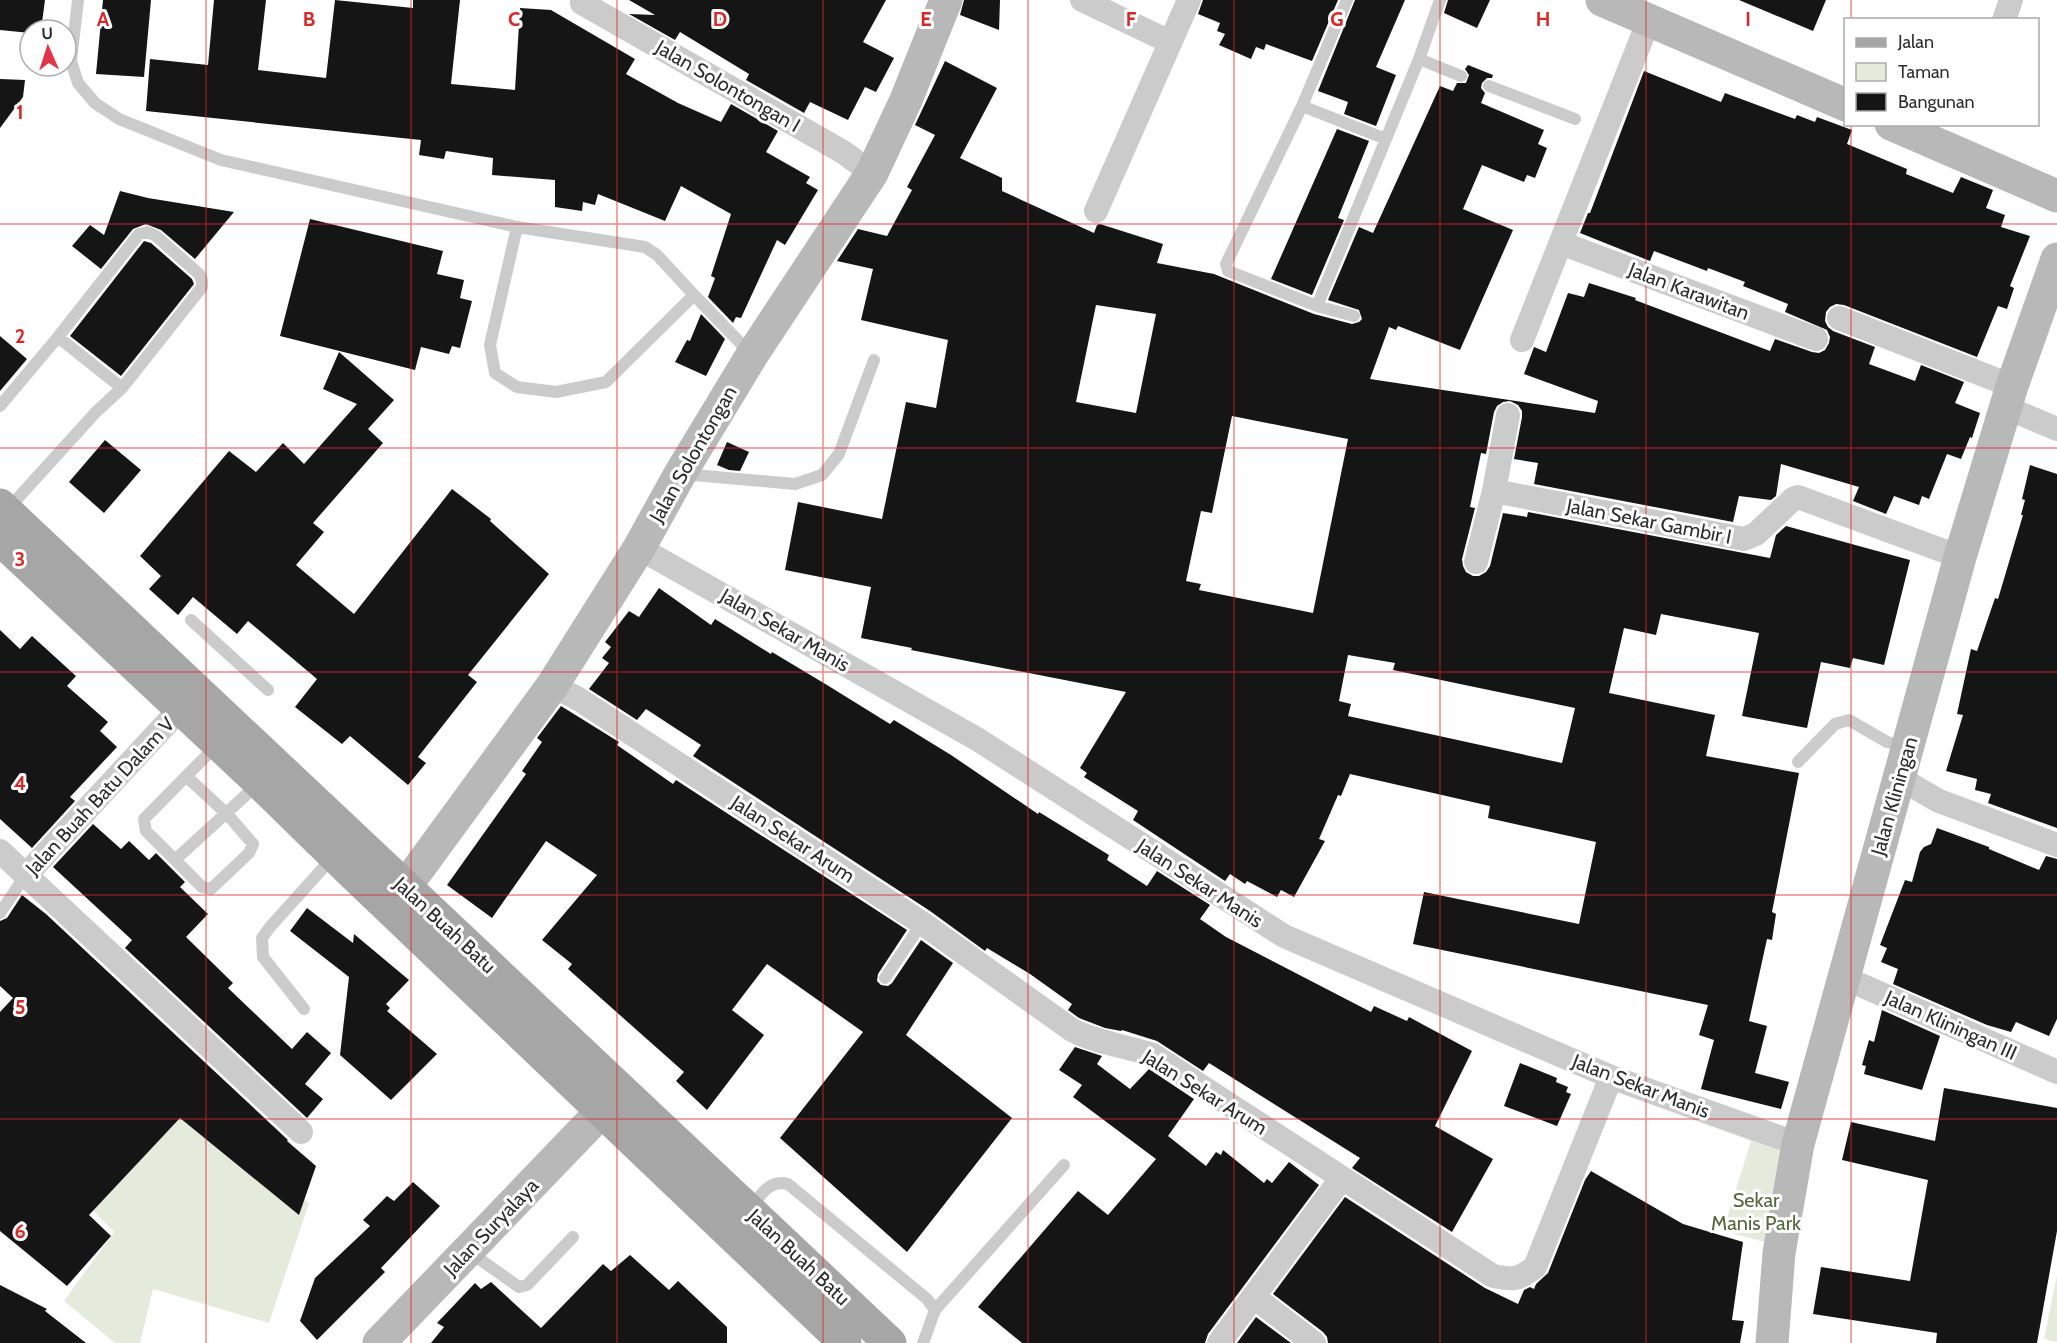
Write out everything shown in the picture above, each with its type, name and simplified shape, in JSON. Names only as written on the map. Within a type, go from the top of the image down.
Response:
[{"type":"main road","name":"Jalan Buah Batu","points":[[2,519],[180,709],[260,782],[334,856],[845,1343]]},
{"type":"main road","name":"Jalan Buah Batu","points":[[2,519],[405,887],[890,1343]]},
{"type":"street","name":"Jalan Solontongan","points":[[405,887],[552,686],[639,548],[680,474],[752,355],[872,174],[906,100],[946,0]]},
{"type":"street","points":[[1082,0],[1170,42]]},
{"type":"street","points":[[1096,211],[1189,0]]},
{"type":"street","points":[[1602,0],[1844,105]]},
{"type":"street","points":[[2005,18],[2011,0]]},
{"type":"street","name":"Jalan Solontongan I","points":[[582,3],[843,152],[872,174]]},
{"type":"street","points":[[1522,340],[1649,20]]},
{"type":"street","points":[[1896,126],[2057,196]]},
{"type":"street","name":"Jalan Karawitan","points":[[1561,243],[1816,339]]},
{"type":"street","name":"Jalan Kliningan","points":[[1772,1343],[1779,1252],[1798,1144],[1960,557],[2008,396],[2057,259]]},
{"type":"street","points":[[1839,318],[2008,396],[2057,429]]},
{"type":"street","points":[[1476,562],[1494,491],[1508,415]]},
{"type":"street","name":"Jalan Sekar Gambir I","points":[[1494,491],[1744,539],[1756,534],[1793,499],[1798,497],[1960,557]]},
{"type":"street","name":"Jalan Sekar Manis","points":[[639,548],[977,739],[1284,936],[1611,1077],[1798,1144]]},
{"type":"street","name":"Jalan Sekar Arum","points":[[552,686],[578,698],[922,923],[1071,1030],[1087,1038],[1126,1046],[1153,1055],[1493,1276],[1511,1279],[1523,1276],[1535,1267],[1611,1077]]},
{"type":"street","name":"Jalan Buah Batu Dalam V","points":[[25,876],[180,709]]},
{"type":"street","points":[[1899,778],[1939,801],[2057,845]]},
{"type":"street","points":[[0,851],[301,1132]]},
{"type":"street","name":"Jalan Kliningan III","points":[[1845,978],[2057,1072]]},
{"type":"street","name":"Jalan Suryalaya","points":[[379,1343],[602,1111]]},
{"type":"street","points":[[1219,1343],[1341,1179]]},
{"type":"street","points":[[1254,1297],[1314,1343]]},
{"type":"lane","points":[[78,0],[71,60],[78,83],[95,102],[119,119],[221,160],[517,227],[645,247],[657,255],[752,355]]},
{"type":"lane","points":[[1347,0],[1302,106],[1226,264],[1228,271],[1317,306],[1354,316]]},
{"type":"lane","points":[[1317,306],[1419,59],[1440,0]]},
{"type":"lane","points":[[1419,59],[1461,76]]},
{"type":"lane","points":[[1489,86],[1575,119]]},
{"type":"lane","points":[[1302,106],[1386,139]]},
{"type":"lane","points":[[517,227],[490,345],[495,373],[518,387],[556,392],[606,382],[694,295]]},
{"type":"lane","points":[[0,406],[140,234],[148,232],[156,236],[199,274],[202,287],[122,388],[96,412],[2,519]]},
{"type":"lane","points":[[58,337],[122,388]]},
{"type":"lane","points":[[680,474],[795,484],[822,475],[839,454],[874,360]]},
{"type":"lane","points":[[191,620],[268,690]]},
{"type":"lane","points":[[1798,762],[1835,723],[1849,720],[1887,742],[1908,747]]},
{"type":"lane","points":[[186,776],[227,814],[253,844],[252,848],[211,889],[202,887],[146,831],[144,819],[217,744]]},
{"type":"lane","points":[[175,860],[260,782]]},
{"type":"lane","points":[[304,1009],[263,957],[262,938],[298,894],[334,856]]},
{"type":"lane","name":"Jalan Buah Batu Dalam V","points":[[0,913],[25,876]]},
{"type":"lane","points":[[885,978],[922,923]]},
{"type":"lane","points":[[923,1343],[935,1310],[1064,1165]]},
{"type":"lane","points":[[750,1211],[761,1193],[775,1183],[788,1184],[927,1299],[935,1310]]},
{"type":"lane","points":[[468,1251],[519,1287],[527,1285],[573,1237]]},
{"type":"green space","name":"Sekar Manis Park","points":[[1613,1082],[1795,1146],[1776,1245],[1723,1231],[1751,1141],[1611,1090]]},
{"type":"green space","points":[[165,1101],[309,1203],[269,1323],[153,1289],[140,1343],[115,1343],[64,1301],[114,1232],[82,1199]]},
{"type":"green space","points":[[2057,1275],[2057,1342],[2044,1339]]},
{"type":"building","points":[[0,0],[45,0],[43,18],[18,18],[18,32],[0,30]]},
{"type":"building","points":[[103,0],[151,0],[144,77],[96,74]]},
{"type":"building","points":[[214,0],[266,0],[258,70],[326,78],[335,0],[413,8],[413,0],[460,0],[451,84],[515,90],[520,8],[551,10],[635,59],[626,74],[678,103],[721,122],[731,104],[778,131],[766,152],[810,177],[806,183],[818,190],[785,245],[777,240],[741,318],[736,317],[733,323],[708,297],[715,278],[711,276],[731,214],[681,186],[665,221],[598,194],[595,205],[583,202],[582,211],[555,207],[555,180],[492,175],[493,158],[446,151],[444,159],[419,155],[421,140],[146,111],[150,59],[208,65]]},
{"type":"building","points":[[629,0],[886,0],[863,42],[894,58],[876,92],[865,87],[848,120],[810,102],[804,113],[746,80],[749,74],[680,32],[675,40],[629,14],[655,15]]},
{"type":"building","points":[[964,0],[1000,0],[999,30],[960,15]]},
{"type":"building","points":[[1203,0],[1338,0],[1312,61],[1266,44],[1264,50],[1256,47],[1251,59],[1219,45],[1225,34],[1217,31],[1220,23],[1198,14]]},
{"type":"building","points":[[1355,0],[1405,0],[1376,67],[1396,75],[1376,126],[1344,114],[1348,102],[1318,91]]},
{"type":"building","points":[[1448,0],[1490,0],[1477,28],[1444,13]]},
{"type":"building","points":[[1739,0],[1826,0],[1813,31]]},
{"type":"building","points":[[945,61],[997,88],[960,158],[1002,178],[1002,191],[1094,233],[1097,225],[1100,224],[1163,244],[1157,263],[1214,274],[1314,314],[1352,324],[1362,319],[1359,310],[1328,300],[1359,227],[1373,233],[1440,86],[1453,91],[1457,83],[1466,83],[1469,75],[1465,69],[1468,65],[1493,75],[1492,78],[1487,78],[1482,83],[1481,88],[1485,93],[1481,103],[1544,130],[1538,144],[1547,148],[1535,178],[1527,175],[1524,182],[1482,165],[1463,209],[1513,230],[1460,350],[1398,326],[1396,330],[1389,327],[1370,379],[1595,413],[1598,401],[1524,374],[1534,347],[1546,352],[1568,293],[1584,297],[1589,283],[1636,298],[1635,300],[1770,351],[1775,339],[1819,353],[1825,350],[1830,337],[1827,330],[1785,312],[1788,304],[1743,286],[1745,282],[1708,268],[1707,271],[1654,251],[1650,261],[1580,233],[1590,213],[1644,71],[1721,102],[1725,93],[1795,119],[1797,115],[1815,122],[1817,117],[1852,130],[1847,144],[1907,169],[1906,174],[1953,193],[1961,177],[1993,190],[1986,208],[2005,215],[2001,227],[2030,236],[2010,286],[2014,288],[2007,309],[1998,306],[1977,357],[1844,305],[1836,304],[1826,312],[1825,321],[1833,331],[1875,347],[1869,364],[1915,381],[1921,365],[1964,382],[1955,403],[1980,413],[1972,438],[1970,437],[1961,459],[1947,454],[1929,499],[1922,496],[1919,505],[1894,496],[1886,514],[1853,501],[1859,487],[1781,464],[1776,496],[1771,500],[1739,496],[1733,522],[1534,484],[1538,463],[1514,459],[1522,411],[1518,405],[1510,401],[1497,406],[1486,454],[1481,453],[1470,507],[1475,508],[1462,559],[1466,572],[1473,576],[1486,572],[1490,566],[1503,513],[1527,517],[1528,512],[1770,558],[1776,535],[1786,526],[1910,560],[1884,665],[1853,658],[1850,668],[1821,662],[1807,728],[1742,716],[1759,633],[1661,614],[1656,635],[1624,628],[1609,693],[1715,715],[1706,756],[1799,773],[1772,912],[1776,914],[1772,940],[1767,939],[1749,1021],[1767,1026],[1755,1073],[1789,1082],[1781,1109],[1701,1089],[1714,1040],[1699,1035],[1708,1005],[1413,944],[1424,892],[1579,924],[1596,842],[1488,818],[1490,806],[1350,774],[1319,839],[1325,841],[1294,897],[1281,890],[1277,897],[1247,881],[1245,884],[1230,874],[1225,881],[1133,820],[1138,811],[1084,777],[1087,773],[1080,768],[1126,692],[861,638],[871,587],[785,570],[798,502],[882,519],[906,402],[936,408],[948,340],[861,320],[873,269],[837,261],[858,229],[887,236],[912,190],[907,187],[935,135],[915,125]],"holes":[[[1096,305],[1156,314],[1136,413],[1076,402]],[[1232,416],[1348,439],[1313,613],[1199,590],[1201,584],[1186,581],[1201,511],[1212,513]],[[1348,655],[1395,663],[1393,670],[1575,708],[1562,763],[1348,716],[1351,704],[1339,701]]]},
{"type":"building","points":[[0,79],[25,80],[23,97],[0,128]]},
{"type":"building","points":[[1337,129],[1369,141],[1338,218],[1344,220],[1312,295],[1271,279]]},
{"type":"building","points":[[120,191],[148,198],[234,212],[195,259],[161,230],[146,224],[133,229],[101,269],[72,246],[90,225],[104,235]]},
{"type":"building","points":[[310,219],[443,251],[437,274],[464,280],[460,298],[472,301],[460,348],[452,346],[449,354],[421,347],[415,370],[280,336]]},
{"type":"building","points":[[144,241],[151,243],[192,279],[194,284],[121,376],[70,336]]},
{"type":"building","points":[[701,314],[725,339],[706,376],[675,362],[687,340],[690,341]]},
{"type":"building","points":[[0,336],[27,359],[0,391]]},
{"type":"building","points":[[339,352],[394,400],[368,429],[383,443],[313,523],[324,532],[296,565],[354,614],[452,489],[491,519],[490,521],[549,574],[468,675],[477,682],[418,757],[426,763],[408,785],[350,736],[342,744],[295,707],[317,679],[248,621],[237,634],[193,597],[178,615],[149,589],[161,576],[140,556],[229,451],[256,472],[283,443],[304,464],[357,404],[323,389]]},
{"type":"building","points":[[105,440],[141,470],[104,513],[69,482]]},
{"type":"building","points":[[727,442],[749,452],[740,471],[729,470],[717,465]]},
{"type":"building","points":[[2030,465],[2057,474],[2057,828],[1988,803],[1991,794],[1975,790],[1977,779],[1946,771],[1963,715],[1957,714],[1971,649],[1977,651],[1995,598],[1998,599],[2023,515],[2021,515],[2025,500],[2022,499]]},
{"type":"building","points":[[659,588],[711,625],[715,619],[890,724],[894,720],[951,755],[1038,814],[1039,812],[1109,855],[1107,860],[1147,886],[1157,871],[1210,905],[1200,919],[1226,937],[1371,1012],[1374,1006],[1407,1021],[1409,1017],[1472,1051],[1435,1126],[1493,1159],[1452,1232],[1352,1168],[1360,1158],[1209,1063],[1203,1071],[1157,1041],[1122,1030],[1105,1028],[1079,1018],[1068,1010],[1072,1004],[1030,974],[987,948],[985,951],[930,911],[693,756],[701,745],[646,709],[637,720],[589,689],[609,663],[602,658],[611,647],[605,642],[629,611],[639,617]]},
{"type":"building","points":[[0,630],[20,649],[32,636],[76,676],[67,686],[108,722],[100,731],[117,747],[70,797],[75,801],[32,848],[0,819]]},
{"type":"building","points":[[561,706],[619,742],[617,745],[673,784],[676,780],[907,930],[878,974],[877,981],[881,985],[888,986],[892,983],[921,940],[953,963],[906,1035],[1012,1118],[907,1252],[780,1138],[863,1032],[767,964],[732,1010],[764,1035],[707,1110],[676,1081],[684,1072],[568,969],[572,964],[542,940],[597,875],[546,841],[492,918],[447,885],[526,774],[522,771],[542,742],[537,738]]},
{"type":"building","points":[[93,824],[121,849],[129,841],[149,860],[156,853],[185,882],[180,887],[208,914],[186,937],[233,983],[228,988],[292,1049],[307,1032],[331,1053],[305,1084],[323,1099],[307,1118],[125,948],[132,940],[53,867]]},
{"type":"building","points":[[1937,828],[1989,847],[1989,849],[2039,870],[2046,856],[2057,859],[2057,1019],[2049,1036],[2016,1022],[2011,1032],[1987,1025],[1893,984],[1898,969],[1881,962],[1887,948],[1880,945],[1905,880],[1912,882],[1920,852],[1931,844]]},
{"type":"building","points":[[22,895],[46,914],[316,1166],[299,1215],[180,1118],[89,1215],[111,1236],[67,1286],[0,1231],[0,1012],[13,998],[0,986],[0,921],[7,918]]},
{"type":"building","points":[[307,908],[353,943],[354,934],[409,980],[386,1004],[390,1008],[387,1011],[437,1054],[391,1100],[340,1055],[349,977],[290,931]]},
{"type":"building","points":[[1882,1010],[1940,1036],[1922,1090],[1864,1074],[1866,1066],[1862,1065],[1869,1040],[1874,1042]]},
{"type":"building","points":[[1075,1047],[1102,1056],[1097,1064],[1130,1089],[1149,1069],[1194,1099],[1168,1136],[1206,1166],[1216,1152],[1221,1155],[1223,1150],[1264,1183],[1267,1179],[1272,1183],[1289,1162],[1319,1185],[1208,1334],[1205,1343],[1022,1343],[978,1307],[1078,1191],[1108,1215],[1156,1159],[1073,1097],[1082,1085],[1059,1070]]},
{"type":"building","points":[[1520,1063],[1557,1078],[1556,1082],[1568,1087],[1566,1092],[1571,1094],[1557,1126],[1504,1106]]},
{"type":"building","points":[[1944,1088],[2057,1108],[2057,1231],[2037,1343],[1936,1343],[1937,1333],[1813,1314],[1821,1267],[1910,1281],[1928,1180],[1842,1160],[1851,1122],[1935,1141]]},
{"type":"building","points":[[1591,1171],[1683,1224],[1743,1242],[1732,1320],[1744,1321],[1740,1343],[1328,1343],[1323,1332],[1273,1294],[1345,1197],[1485,1288],[1518,1304],[1524,1290],[1530,1287],[1534,1289],[1548,1273],[1585,1180]]},
{"type":"building","points":[[413,1182],[440,1206],[381,1268],[385,1272],[317,1340],[300,1321],[315,1278],[370,1226],[363,1220],[387,1196],[394,1201]]},
{"type":"building","points":[[630,1255],[669,1290],[678,1281],[727,1327],[727,1343],[431,1343],[444,1327],[437,1323],[475,1283],[481,1289],[491,1282],[541,1328],[603,1264],[611,1271]]},
{"type":"building","points":[[0,1285],[47,1309],[45,1311],[86,1343],[0,1343]]},
{"type":"building","points":[[1256,1317],[1291,1343],[1237,1343]]}]
